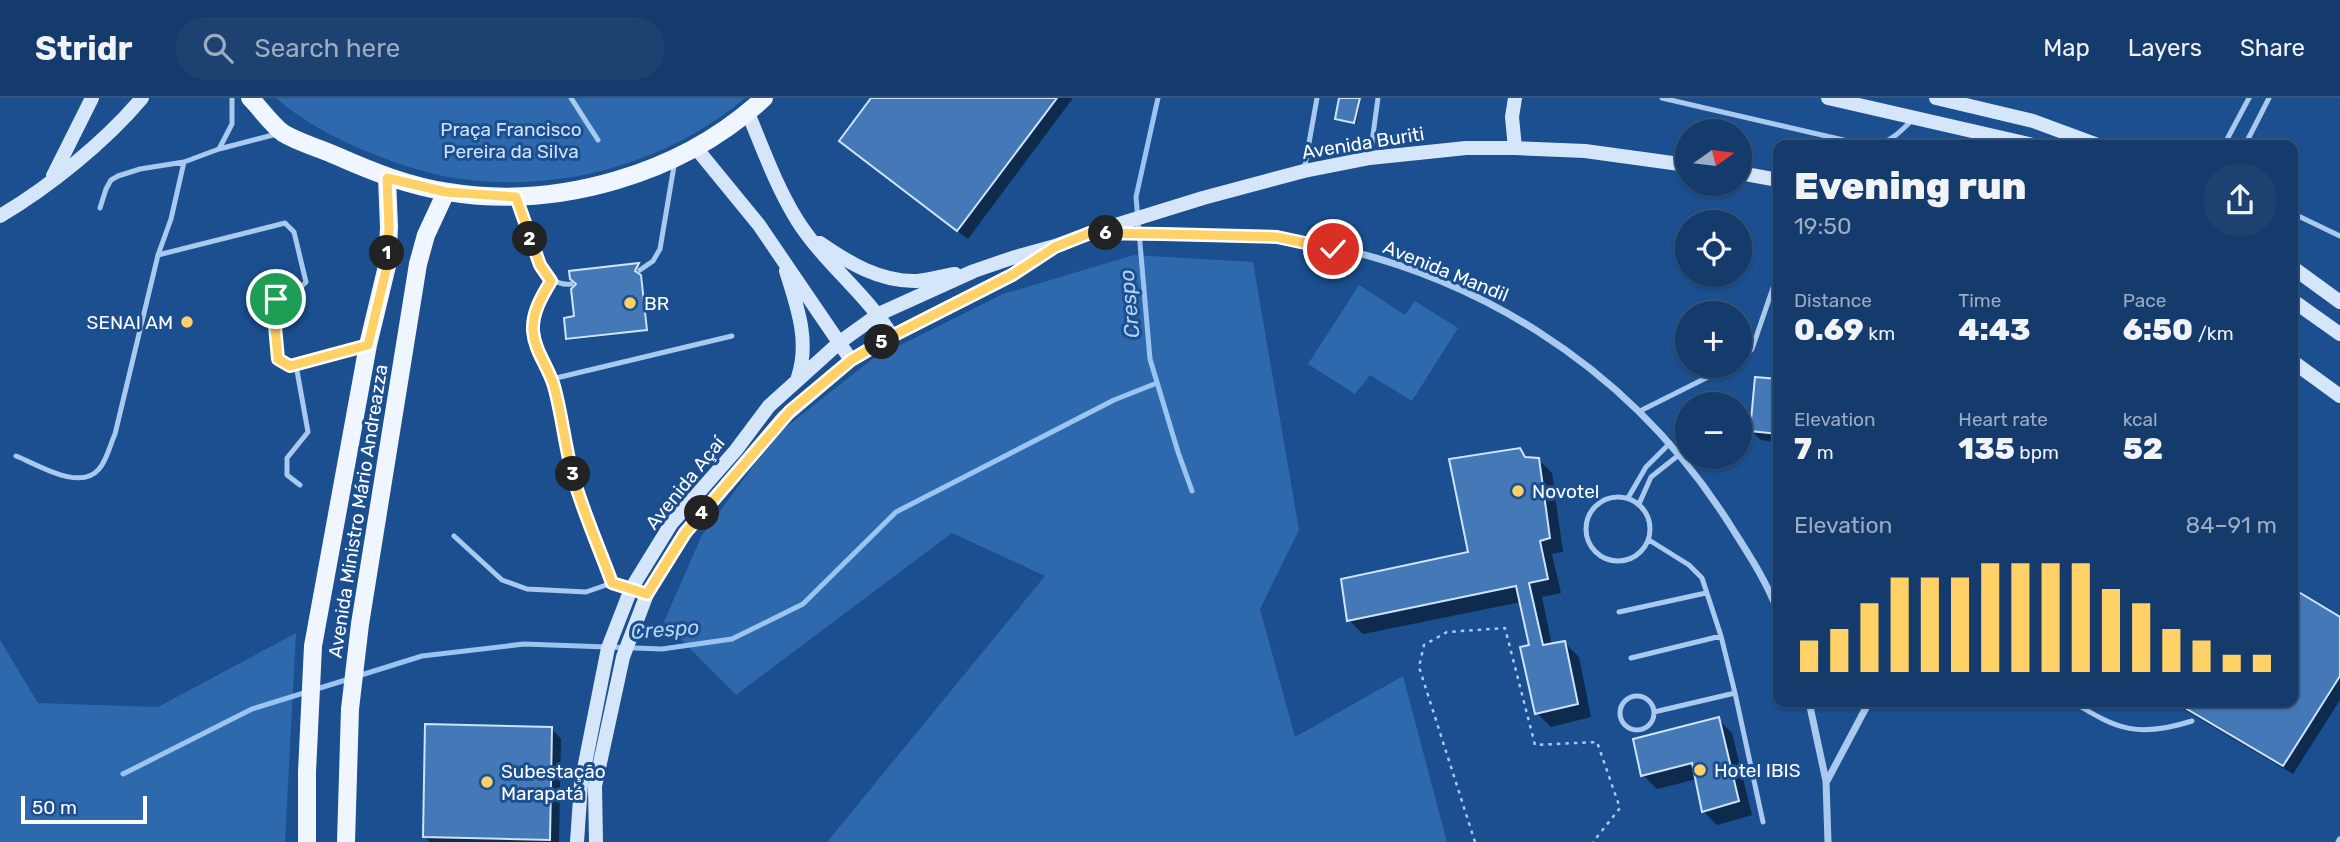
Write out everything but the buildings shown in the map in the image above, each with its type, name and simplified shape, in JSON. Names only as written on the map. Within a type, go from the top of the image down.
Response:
[{"type":"main road","points":[[47,187],[92,98]]},
{"type":"main road","points":[[0,216],[47,187],[142,98]]},
{"type":"main road","points":[[250,98],[282,132],[387,178],[446,192],[516,197],[586,189],[676,159],[748,113],[764,98]]},
{"type":"main road","points":[[1515,98],[1512,117],[1515,148]]},
{"type":"main road","points":[[1828,98],[2011,140]]},
{"type":"main road","points":[[1936,98],[2033,121],[2084,140]]},
{"type":"main road","points":[[748,113],[774,176],[797,220],[840,275],[879,314],[892,336]]},
{"type":"main road","points":[[696,148],[759,225],[851,360]]},
{"type":"main road","name":"Avenida Buriti","points":[[840,342],[879,314],[974,271],[1203,198],[1304,171],[1370,158],[1466,148],[1585,151],[1675,163]]},
{"type":"main road","points":[[1752,175],[1773,179]]},
{"type":"main road","name":"Avenida Ministro Mário Andreazza","points":[[307,842],[307,772],[313,646],[368,345],[387,266],[387,178]]},
{"type":"main road","name":"Avenida Ministro Mário Andreazza","points":[[346,842],[350,709],[360,624],[418,264],[426,235],[446,192]]},
{"type":"main road","points":[[809,236],[852,265],[877,275],[915,281],[974,271]]},
{"type":"main road","name":"Avenida Buriti","points":[[851,360],[1012,275],[1055,247]]},
{"type":"main road","points":[[781,257],[800,319],[803,362],[798,378]]},
{"type":"main road","points":[[2298,271],[2340,302]]},
{"type":"main road","points":[[2298,304],[2340,334]]},
{"type":"main road","name":"Avenida Açaí","points":[[577,842],[581,784],[608,648],[631,589],[671,524],[736,450],[769,406],[840,342]]},
{"type":"main road","name":"Avenida Açaí","points":[[596,842],[595,786],[623,657],[647,594],[685,533],[785,417],[851,360]]},
{"type":"main road","points":[[2298,365],[2340,396]]},
{"type":"street","name":"Avenida Mandil","points":[[1090,233],[1277,237],[1390,261],[1495,305],[1591,367],[1640,411],[1675,448]]},
{"type":"street","name":"Avenida Mandil","points":[[1692,469],[1714,498],[1773,599]]},
{"type":"street","points":[[1769,589],[1773,591]]},
{"type":"street","points":[[1811,707],[1826,781],[1828,842]]},
{"type":"street","points":[[1826,781],[1866,707]]},
{"type":"lane","points":[[219,149],[232,124],[232,98]]},
{"type":"lane","points":[[571,98],[598,140]]},
{"type":"lane","points":[[1304,171],[1317,98]]},
{"type":"lane","points":[[1370,158],[1378,98]]},
{"type":"lane","points":[[1662,98],[1844,140]]},
{"type":"lane","points":[[2227,140],[2249,98]]},
{"type":"lane","points":[[2248,140],[2269,98]]},
{"type":"lane","points":[[1889,140],[1915,118]]},
{"type":"lane","points":[[100,208],[111,180],[118,176],[140,169],[184,162],[219,149],[282,132]]},
{"type":"lane","points":[[640,270],[653,261],[660,249],[676,159]]},
{"type":"lane","points":[[16,456],[69,478],[91,476],[98,471],[115,434],[184,162]]},
{"type":"lane","points":[[516,197],[540,265],[551,281],[571,284]]},
{"type":"lane","points":[[2298,216],[2340,236]]},
{"type":"lane","points":[[158,256],[278,223],[290,226],[306,282],[297,291],[276,299],[273,311],[278,359],[290,366],[368,345]]},
{"type":"lane","points":[[551,281],[537,306],[533,328],[536,350],[552,379],[572,473],[612,583]]},
{"type":"lane","points":[[1752,349],[1773,287]]},
{"type":"lane","points":[[552,379],[732,336]]},
{"type":"lane","points":[[296,365],[308,432],[287,458],[287,475],[300,485]]},
{"type":"lane","points":[[1640,411],[1706,378]]},
{"type":"lane","points":[[1628,498],[1646,467],[1670,443]]},
{"type":"lane","points":[[1639,504],[1651,477],[1675,458]]},
{"type":"lane","points":[[1613,497],[1628,498],[1639,504],[1647,515],[1650,527],[1649,540],[1641,553],[1632,559],[1612,562],[1601,558],[1588,542],[1585,531],[1592,508],[1613,497]]},
{"type":"lane","points":[[454,536],[502,580],[527,589],[586,592],[612,583],[647,594]]},
{"type":"lane","points":[[1649,540],[1698,572],[1721,636],[1763,822]]},
{"type":"lane","points":[[1619,612],[1706,593]]},
{"type":"lane","points":[[1631,658],[1721,636]]},
{"type":"lane","points":[[1654,712],[1735,694]]},
{"type":"lane","points":[[1633,696],[1639,696],[1649,701],[1654,712],[1648,726],[1635,730],[1627,727],[1621,719],[1620,708],[1633,696]]},
{"type":"lane","points":[[2081,707],[2104,721],[2124,728],[2148,731],[2192,721]]},
{"type":"path","points":[[1475,842],[1419,667],[1424,645],[1447,632],[1506,628],[1535,745],[1597,742],[1620,808],[1593,842]]},
{"type":"green space","name":"Praça Francisco Pereira da Silva","points":[[276,98],[745,98],[716,120],[651,155],[581,176],[508,182],[444,176],[393,161],[332,135],[308,122]]},
{"type":"green space","points":[[1134,255],[1253,262],[1299,530],[1260,609],[1295,737],[1403,676],[1447,842],[827,842],[1045,576],[952,533],[736,695],[664,622],[701,537],[776,435],[871,360],[1003,294]]},
{"type":"green space","points":[[1359,285],[1405,315],[1415,301],[1458,328],[1412,401],[1370,375],[1355,394],[1308,364]]},
{"type":"green space","points":[[296,633],[285,842],[0,842],[0,640],[38,703],[158,707]]},
{"type":"waterway","name":"Crespo","points":[[1158,98],[1136,197],[1150,359],[1192,491]]},
{"type":"waterway","name":"Crespo","points":[[358,676],[422,656],[524,644],[662,649],[732,639],[803,604],[896,512],[1114,400],[1157,383]]},
{"type":"waterway","name":"Crespo","points":[[123,774],[252,709],[349,679]]},
{"type":"place","name":"BR","points":[[630,303]]},
{"type":"place","name":"SENAI AM","points":[[187,322]]},
{"type":"place","name":"Novotel","points":[[1518,491]]},
{"type":"place","name":"Hotel IBIS","points":[[1700,770]]},
{"type":"place","name":"Subestação Marapatá","points":[[487,782]]},
{"type":"route","points":[[276,299],[273,304],[278,359],[290,366],[368,345],[387,266],[387,178],[446,192],[516,197],[540,265],[551,281],[537,306],[533,328],[536,350],[552,379],[580,499],[612,583],[647,594],[685,533],[790,411],[851,360],[1012,275],[1055,247],[1090,233],[1277,237],[1333,249]]}]
